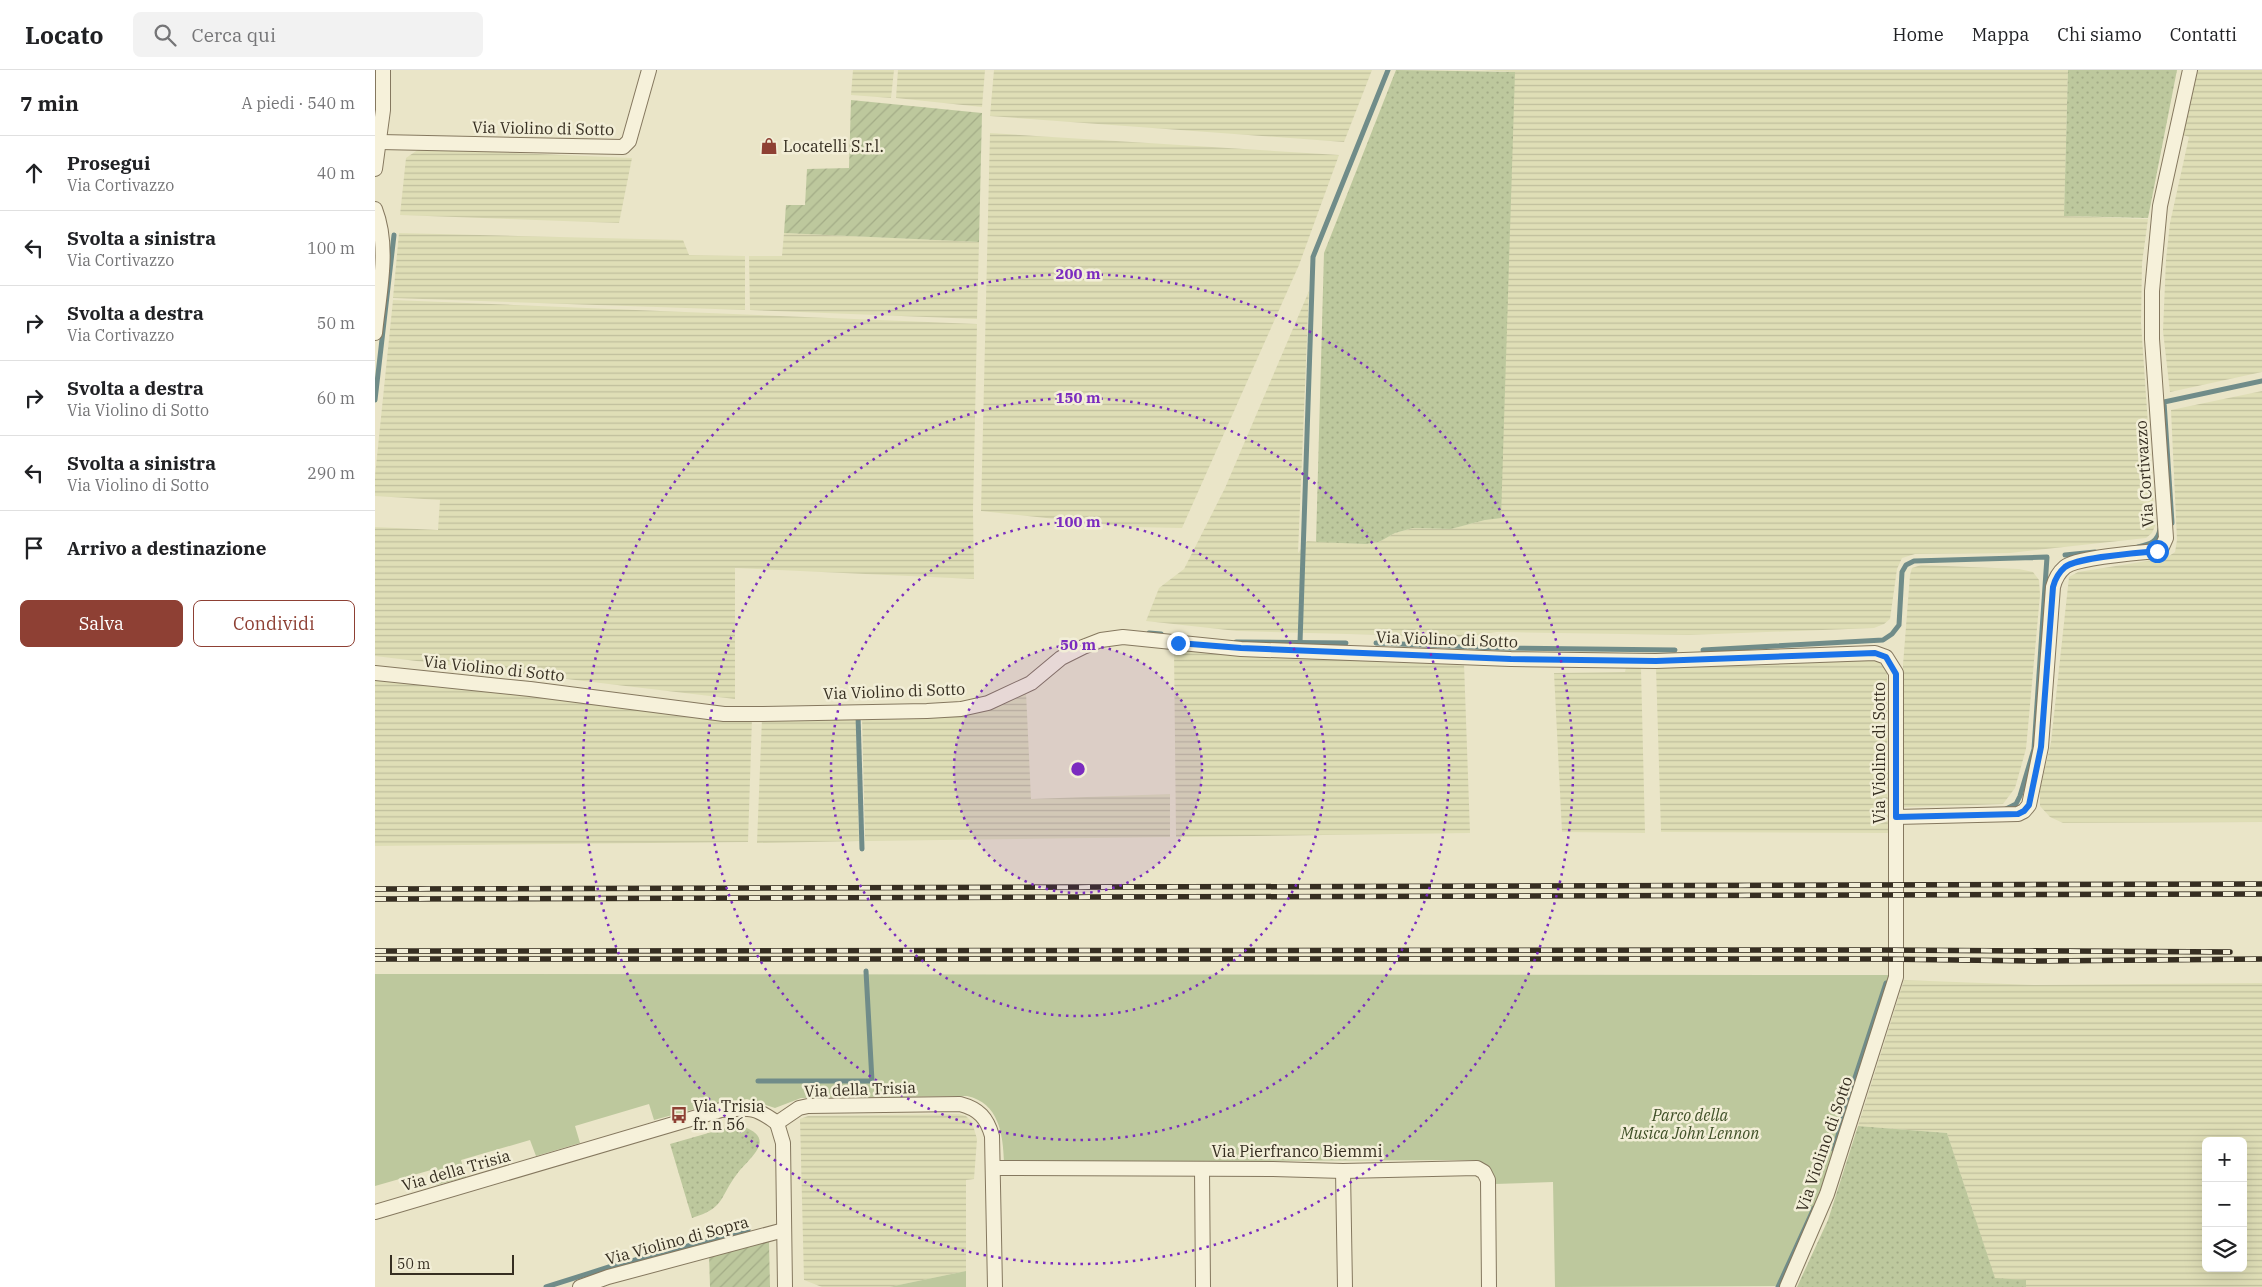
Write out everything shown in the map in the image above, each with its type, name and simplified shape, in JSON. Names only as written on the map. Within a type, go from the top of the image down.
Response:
[{"type":"street","points":[[375,169],[380,142],[383,70]]},
{"type":"street","name":"Via Violino di Sotto","points":[[380,142],[623,147],[629,141],[649,70]]},
{"type":"street","name":"Via Cortivazzo","points":[[1896,817],[2018,814],[2024,811],[2029,805],[2041,747],[2053,587],[2056,577],[2066,566],[2079,561],[2157,551],[2162,547],[2166,538],[2152,339],[2152,291],[2160,206],[2190,70]]},
{"type":"street","points":[[375,209],[382,232],[383,248],[375,333]]},
{"type":"street","name":"Via Violino di Sotto","points":[[375,673],[530,689],[724,714],[763,714],[927,711],[988,703],[1031,683],[1061,658],[1083,647],[1101,640],[1123,637],[1241,648],[1511,659],[1656,661],[1875,653],[1886,657],[1896,674],[1896,977],[1827,1194],[1787,1287]]},
{"type":"street","name":"Via della Trisia","points":[[375,1212],[721,1110],[749,1108],[760,1110],[777,1123],[799,1108],[808,1106],[961,1104],[971,1107],[989,1122],[992,1136],[995,1287]]},
{"type":"street","points":[[777,1123],[783,1143],[785,1287]]},
{"type":"street","name":"Via Pierfranco Biemmi","points":[[993,1168],[1343,1171],[1477,1168],[1485,1172],[1488,1180],[1489,1287]]},
{"type":"street","points":[[1202,1169],[1203,1287]]},
{"type":"street","points":[[1343,1171],[1345,1287]]},
{"type":"street","name":"Via Violino di Sopra","points":[[580,1287],[608,1282],[784,1230]]},
{"type":"green space","points":[[853,70],[894,70],[891,98],[851,95]]},
{"type":"green space","points":[[898,70],[985,70],[982,107],[896,98]]},
{"type":"green space","points":[[994,70],[1372,70],[1344,142],[990,116]]},
{"type":"green space","points":[[1396,70],[1515,72],[1501,518],[1451,529],[1413,528],[1395,533],[1379,542],[1366,544],[1316,542],[1324,253]]},
{"type":"green space","points":[[1481,70],[2068,70],[2064,216],[2148,219],[2142,263],[2141,323],[2155,526],[2152,533],[2146,538],[2010,553],[1915,554],[1902,558],[1897,569],[1890,619],[1874,628],[1689,635],[1497,632],[1463,637],[1237,631],[1146,621],[1159,588],[1184,569],[1225,488],[1309,291],[1298,553],[1307,541],[1367,544],[1379,542],[1395,533],[1413,528],[1451,529],[1485,520],[1514,72]]},
{"type":"green space","points":[[2068,70],[2177,70],[2148,218],[2064,216]]},
{"type":"green space","points":[[2195,70],[2262,70],[2262,372],[2170,392],[2163,331],[2166,260],[2170,223],[2189,137],[2183,135]]},
{"type":"green space","points":[[851,100],[982,113],[979,242],[784,233],[786,205],[805,205],[807,169],[849,168]]},
{"type":"green space","points":[[990,133],[1339,155],[1299,265],[1182,528],[1130,527],[981,511]]},
{"type":"green space","points":[[419,149],[632,158],[619,223],[400,215],[406,158]]},
{"type":"green space","points":[[399,233],[683,240],[689,255],[745,256],[745,310],[393,298]]},
{"type":"green space","points":[[784,233],[979,242],[977,319],[750,310],[749,256],[782,256]]},
{"type":"green space","points":[[393,300],[977,324],[973,511],[974,579],[735,568],[735,699],[375,656],[375,527],[438,530],[440,500],[375,496],[375,476]]},
{"type":"green space","points":[[2262,391],[2262,822],[2063,823],[2050,817],[2040,806],[2040,790],[2051,742],[2069,577],[2078,572],[2166,558],[2175,552],[2177,540],[2171,410]]},
{"type":"green space","points":[[1921,565],[2019,569],[2033,572],[2039,580],[2040,595],[2026,749],[2015,788],[2003,804],[1904,807],[1903,665],[1910,575],[1912,568]]},
{"type":"green space","points":[[1174,648],[1464,663],[1470,833],[1176,837]]},
{"type":"green space","points":[[1870,658],[1878,661],[1887,671],[1888,833],[1661,832],[1656,667]]},
{"type":"green space","points":[[1626,667],[1641,668],[1645,833],[1562,832],[1554,673],[1625,672]]},
{"type":"green space","points":[[375,678],[752,718],[748,842],[375,846]]},
{"type":"green space","points":[[1026,692],[1031,799],[1170,794],[1170,837],[865,841],[862,717],[991,707]]},
{"type":"green space","points":[[856,716],[859,841],[757,843],[762,718]]},
{"type":"green space","name":"Parco della Musica John Lennon","points":[[375,974],[1891,975],[1825,1188],[1781,1286],[1555,1287],[1553,1182],[1495,1184],[1488,1167],[1474,1160],[1004,1162],[1000,1131],[993,1113],[986,1105],[967,1096],[801,1098],[775,1108],[747,1099],[717,1103],[654,1120],[649,1104],[575,1126],[580,1143],[536,1156],[530,1140],[461,1160],[466,1177],[436,1185],[431,1170],[375,1186]]},
{"type":"green space","points":[[1904,980],[2034,985],[2262,983],[2262,1287],[2026,1287],[2026,1280],[1995,1279],[1947,1133],[1858,1126]]},
{"type":"green space","points":[[959,1114],[966,1116],[972,1122],[977,1139],[974,1179],[966,1180],[966,1271],[889,1287],[822,1287],[804,1280],[800,1119],[808,1116]]},
{"type":"green space","points":[[742,1126],[753,1131],[758,1137],[760,1142],[758,1148],[731,1182],[716,1206],[692,1218],[670,1144],[726,1128]]},
{"type":"green space","points":[[1858,1126],[1947,1133],[1995,1278],[2026,1280],[2026,1287],[1797,1287],[1828,1220]]},
{"type":"green space","points":[[769,1242],[770,1287],[710,1287],[709,1255]]},
{"type":"green space","points":[[966,1271],[966,1287],[889,1287]]},
{"type":"waterway","points":[[1300,643],[1313,257],[1388,70]]},
{"type":"waterway","points":[[375,400],[394,235]]},
{"type":"waterway","points":[[2172,523],[2164,402],[2262,381]]},
{"type":"waterway","points":[[2138,547],[2153,542],[2160,529]]},
{"type":"waterway","points":[[2065,555],[2095,552]]},
{"type":"waterway","points":[[1703,650],[1883,640],[1892,634],[1899,625],[1902,572],[1906,565],[1914,561],[2047,557],[2034,749],[2020,796],[2016,804],[2006,809]]},
{"type":"waterway","points":[[1149,633],[1161,634]]},
{"type":"waterway","points":[[1236,642],[1346,643]]},
{"type":"waterway","points":[[1376,643],[1498,648],[1675,650]]},
{"type":"waterway","points":[[858,715],[862,849]]},
{"type":"waterway","points":[[758,1081],[872,1081],[866,971]]},
{"type":"waterway","points":[[1834,1150],[1850,1093],[1886,983]]},
{"type":"waterway","points":[[1778,1287],[1814,1208]]},
{"type":"waterway","points":[[546,1287],[609,1267],[748,1230]]},
{"type":"railway","points":[[375,889],[2262,884]]},
{"type":"railway","points":[[375,899],[2262,894]]},
{"type":"railway","points":[[375,951],[1879,950],[2230,952]]},
{"type":"railway","points":[[375,959],[1881,959],[2041,961],[2262,959]]},
{"type":"place","name":"Locatelli S.r.l.","points":[[769,146]]},
{"type":"place","name":"Via Trisia fr. n 56","points":[[679,1115]]},
{"type":"route","points":[[1178,643],[1241,648],[1511,659],[1728,660],[1875,653],[1886,657],[1896,674],[1896,817],[2018,814],[2029,805],[2041,747],[2053,587],[2056,577],[2066,566],[2079,561],[2157,551]]}]
